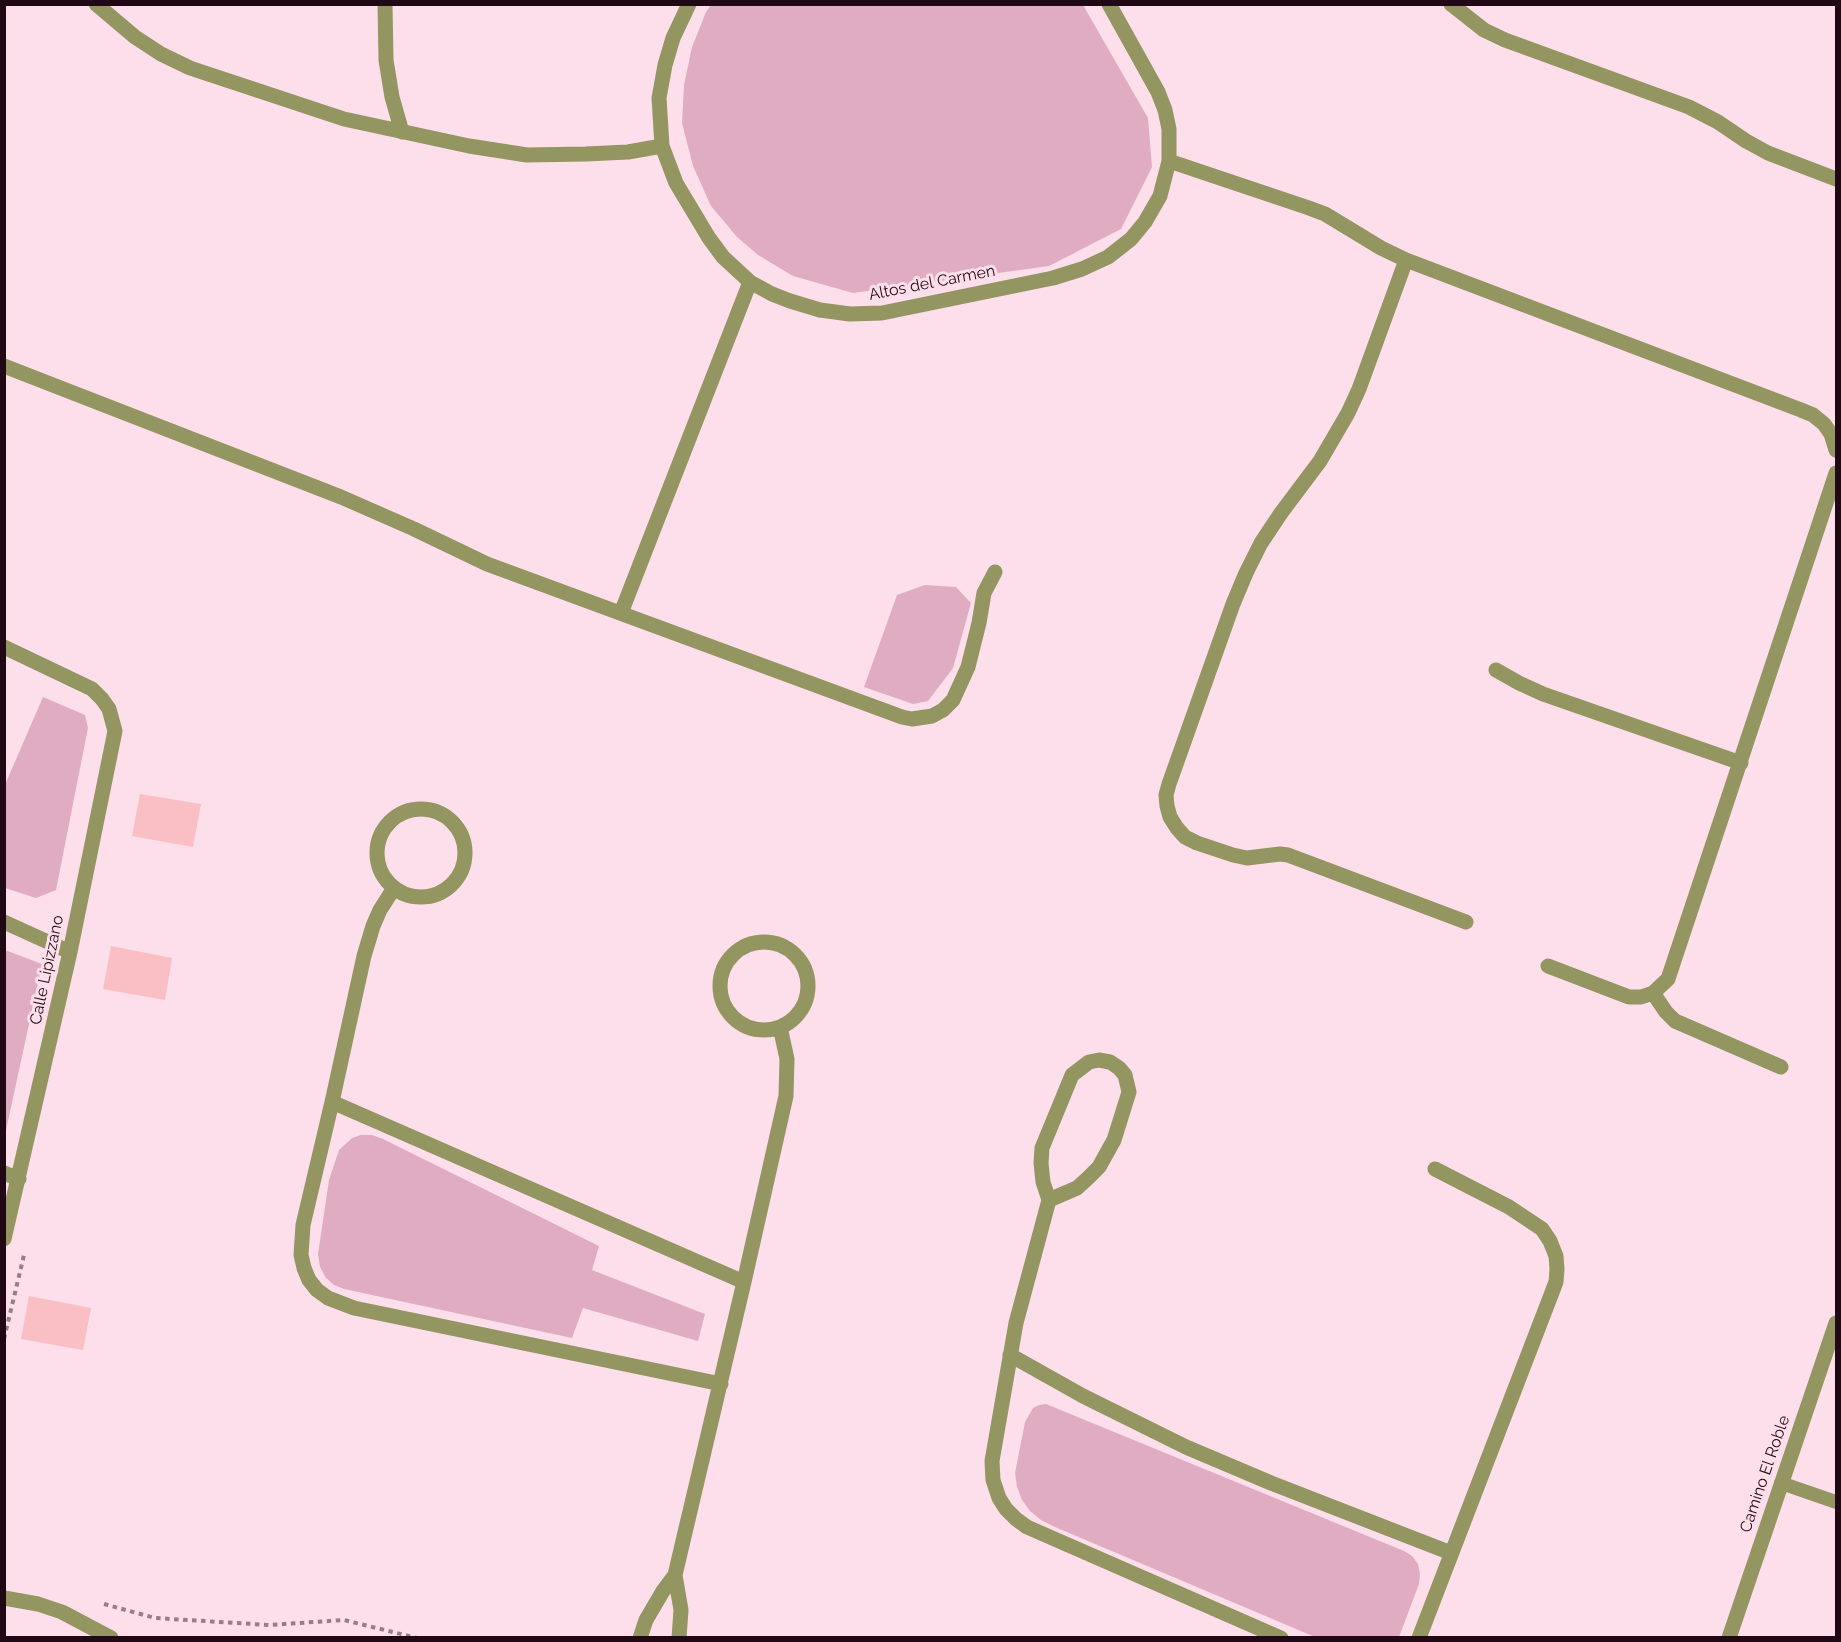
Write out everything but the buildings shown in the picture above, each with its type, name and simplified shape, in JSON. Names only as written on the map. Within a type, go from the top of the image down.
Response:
[{"type":"street","points":[[96,4],[135,37],[161,54],[190,68],[344,119],[498,152],[527,155],[628,152],[662,146]]},
{"type":"street","points":[[385,4],[386,60],[392,97],[402,132]]},
{"type":"street","name":"Altos del Carmen","points":[[689,4],[673,38],[659,98],[662,146],[676,183],[709,238],[728,263],[750,282],[790,301],[820,310],[850,314],[882,313],[1053,278],[1082,269],[1108,257],[1131,239],[1145,222],[1160,196],[1169,161],[1168,129],[1162,101],[1109,4]]},
{"type":"street","points":[[1451,4],[1484,30],[1505,40],[1689,107],[1768,153],[1836,179]]},
{"type":"street","points":[[1169,161],[1309,208],[1406,260],[1807,412],[1824,423],[1831,434],[1836,450]]},
{"type":"street","points":[[1406,260],[1348,413],[1320,461],[1261,543],[1246,573],[1168,783],[1166,795],[1170,817],[1177,828],[1185,837],[1197,843],[1247,858],[1288,855],[1466,922]]},
{"type":"street","points":[[621,613],[750,282]]},
{"type":"street","points":[[4,366],[341,497],[487,564],[902,717],[922,719],[932,716],[943,710],[953,700],[968,667],[984,593],[995,572]]},
{"type":"street","points":[[1548,966],[1629,997],[1641,997],[1653,993],[1668,979],[1836,473]]},
{"type":"street","name":"Calle Lipizzano","points":[[4,647],[92,690],[109,709],[115,731],[70,952],[12,1176],[4,1239]]},
{"type":"street","points":[[1496,670],[1543,694],[1741,764]]},
{"type":"street","points":[[421,808],[444,815],[457,827],[465,843],[464,868],[458,878],[440,894],[428,897],[404,894],[394,888],[379,868],[377,856],[378,844],[388,823],[409,810],[421,808]]},
{"type":"street","points":[[394,888],[380,910],[364,956],[303,1225],[301,1255],[309,1280],[327,1298],[354,1308],[721,1384]]},
{"type":"street","points":[[4,922],[70,952]]},
{"type":"street","points":[[755,942],[779,943],[790,949],[799,957],[807,973],[808,991],[805,1003],[790,1022],[780,1028],[768,1030],[745,1026],[727,1010],[722,998],[720,986],[726,963],[734,953],[755,942]]},
{"type":"street","points":[[1653,993],[1675,1021],[1781,1067]]},
{"type":"street","points":[[679,1638],[681,1610],[675,1575],[786,1096],[787,1059],[780,1028]]},
{"type":"street","points":[[1049,1200],[1077,1188],[1099,1167],[1110,1147],[1129,1092],[1125,1075],[1110,1062],[1099,1060],[1089,1062],[1072,1076],[1066,1085],[1042,1148],[1043,1182],[1049,1200],[1016,1323],[992,1461],[993,1480],[999,1498],[1006,1509],[1027,1527],[1281,1638]]},
{"type":"street","points":[[332,1102],[744,1282]]},
{"type":"street","points":[[1419,1638],[1556,1282],[1557,1269],[1556,1256],[1542,1229],[1509,1207],[1435,1169]]},
{"type":"street","name":"Camino El Roble","points":[[1729,1638],[1836,1323]]},
{"type":"street","points":[[1010,1355],[1083,1396],[1186,1447],[1271,1483],[1451,1552]]},
{"type":"street","points":[[640,1638],[646,1620],[675,1575]]},
{"type":"street","points":[[4,1598],[62,1612],[111,1638]]},
{"type":"lane","points":[[1781,1483],[1836,1502]]},
{"type":"path","points":[[97,1602],[155,1618],[269,1625],[344,1620],[417,1638]]},
{"type":"shaded area","points":[[711,5],[1083,5],[1148,118],[1152,167],[1121,229],[1049,266],[853,293],[793,276],[758,255],[737,237],[711,206],[693,166],[682,123],[684,85],[692,47]]},
{"type":"shaded area","points":[[925,585],[956,587],[971,603],[953,668],[928,701],[913,704],[864,687],[897,595]]},
{"type":"shaded area","points":[[43,697],[85,715],[88,728],[56,890],[36,898],[5,888],[4,787]]},
{"type":"shaded area","points":[[4,950],[42,964],[5,1135]]},
{"type":"shaded area","points":[[372,1135],[383,1139],[599,1246],[592,1270],[705,1314],[698,1341],[583,1308],[572,1338],[334,1285],[326,1278],[320,1267],[318,1254],[329,1180],[339,1150],[352,1138]]},
{"type":"shaded area","points":[[1046,1404],[1412,1556],[1418,1564],[1419,1584],[1399,1637],[1315,1637],[1041,1520],[1022,1500],[1015,1473],[1025,1422],[1033,1408]]}]
